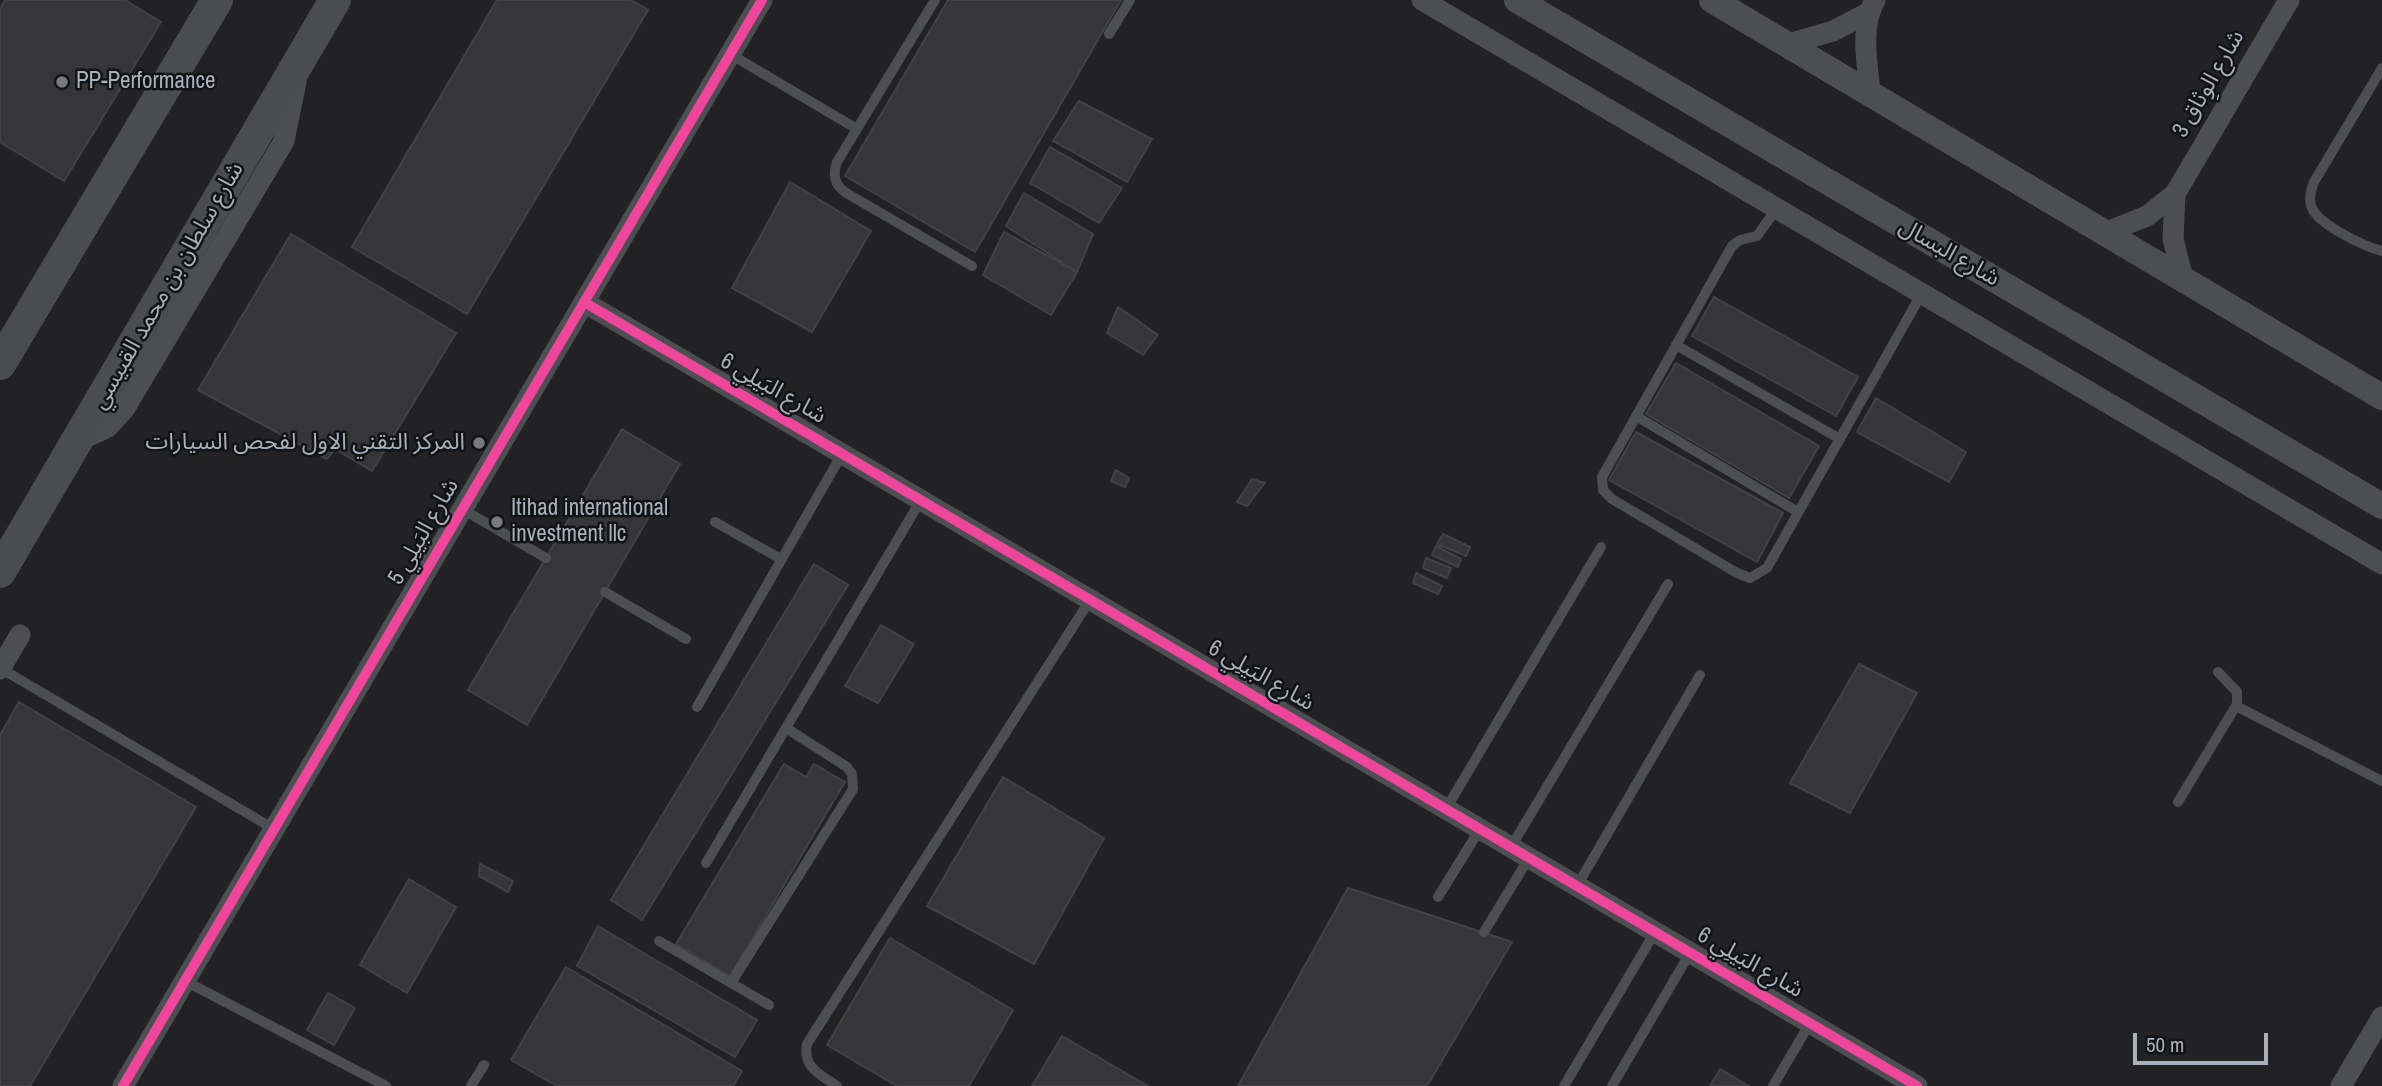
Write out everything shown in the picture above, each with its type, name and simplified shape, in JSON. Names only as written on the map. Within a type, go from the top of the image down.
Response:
[{"type":"main road","points":[[0,364],[217,0]]},
{"type":"main road","name":"شارع سلطان بن محمد القبيسي","points":[[0,572],[335,0]]},
{"type":"street","name":"شارع البَيلِي 5","points":[[123,1086],[762,0]]},
{"type":"street","points":[[1422,0],[2382,564]]},
{"type":"street","name":"شارع البسال","points":[[1517,0],[2382,506]]},
{"type":"street","points":[[1712,0],[2382,397]]},
{"type":"street","name":"شارع الوِثاق 3","points":[[2107,232],[2147,216],[2175,194],[2289,0]]},
{"type":"street","points":[[1788,44],[1833,31],[1872,7]]},
{"type":"street","points":[[1870,92],[1866,51],[1872,7]]},
{"type":"street","name":"شارع الوِثاق 3","points":[[2175,194],[2173,239],[2183,279]]},
{"type":"street","name":"شارع البَيلِي 6","points":[[584,302],[1810,1023],[1894,1080],[1917,1086]]},
{"type":"street","points":[[0,669],[20,635]]},
{"type":"street","points":[[2341,1086],[2382,1017]]},
{"type":"lane","points":[[935,0],[834,169],[836,184],[841,190],[972,266]]},
{"type":"lane","points":[[1109,34],[1129,0]]},
{"type":"lane","points":[[730,54],[857,129]]},
{"type":"lane","points":[[2382,68],[2314,182],[2310,200],[2312,209],[2325,223],[2382,251]]},
{"type":"lane","points":[[2370,88],[2382,95]]},
{"type":"lane","points":[[1777,208],[1757,236],[1740,240],[1732,246],[1602,477],[1607,495],[1737,573],[1749,578],[1767,568],[1922,293]]},
{"type":"lane","points":[[1676,345],[1840,439]]},
{"type":"lane","points":[[1636,416],[1798,512]]},
{"type":"lane","points":[[697,707],[842,454]]},
{"type":"lane","points":[[706,863],[920,500]]},
{"type":"lane","points":[[463,509],[546,558]]},
{"type":"lane","points":[[715,522],[781,559]]},
{"type":"lane","points":[[1446,809],[1601,547]]},
{"type":"lane","points":[[1484,932],[1520,852],[1668,584]]},
{"type":"lane","points":[[605,592],[685,639]]},
{"type":"lane","points":[[837,1086],[808,1063],[806,1051],[810,1039],[1090,600]]},
{"type":"lane","points":[[0,669],[274,829]]},
{"type":"lane","points":[[2178,802],[2236,706],[2237,692],[2218,672]]},
{"type":"lane","points":[[1577,886],[1700,675]]},
{"type":"lane","points":[[2236,706],[2382,781]]},
{"type":"lane","points":[[731,983],[853,789],[852,774],[847,767],[786,728]]},
{"type":"lane","points":[[1438,897],[1479,829]]},
{"type":"lane","points":[[1564,1086],[1655,932]]},
{"type":"lane","points":[[659,941],[769,1005]]},
{"type":"lane","points":[[1612,1086],[1690,953]]},
{"type":"lane","points":[[185,981],[386,1086]]},
{"type":"lane","points":[[1773,1086],[1810,1023]]},
{"type":"lane","points":[[471,1086],[484,1065]]},
{"type":"shaded area","points":[[0,0],[2382,0],[2382,1086],[0,1086]]},
{"type":"building","name":"PP-Performance","points":[[5,0],[125,0],[161,22],[64,181],[0,142],[0,9]]},
{"type":"building","points":[[497,0],[631,0],[648,10],[467,314],[352,247]]},
{"type":"building","points":[[948,0],[1121,0],[975,252],[845,176]]},
{"type":"building","points":[[1079,101],[1152,139],[1127,182],[1053,141]]},
{"type":"building","points":[[1050,147],[1122,188],[1099,223],[1030,183]]},
{"type":"building","points":[[790,182],[871,231],[812,332],[732,288]]},
{"type":"building","points":[[1024,193],[1093,234],[1077,272],[1006,226]]},
{"type":"building","points":[[1004,232],[1077,272],[1051,315],[983,275]]},
{"type":"building","points":[[291,234],[456,333],[372,471],[335,449],[327,459],[198,390]]},
{"type":"building","points":[[1714,297],[1858,377],[1836,416],[1692,336]]},
{"type":"building","points":[[1118,307],[1158,335],[1143,355],[1107,333]]},
{"type":"building","points":[[1676,363],[1819,446],[1789,498],[1646,414]]},
{"type":"building","points":[[1876,398],[1966,452],[1949,482],[1857,432]]},
{"type":"building","points":[[622,429],[680,464],[527,725],[468,690]]},
{"type":"building","points":[[1636,432],[1783,513],[1757,562],[1609,480]]},
{"type":"building","points":[[1116,470],[1129,478],[1125,487],[1111,481]]},
{"type":"building","points":[[1252,479],[1265,483],[1247,506],[1237,502]]},
{"type":"building","points":[[1443,534],[1470,547],[1466,556],[1437,544]]},
{"type":"building","points":[[1436,546],[1461,559],[1458,567],[1432,555]]},
{"type":"building","points":[[1426,558],[1451,568],[1447,578],[1423,568]]},
{"type":"building","points":[[814,564],[848,585],[642,920],[611,900]]},
{"type":"building","points":[[1416,573],[1442,586],[1438,594],[1413,583]]},
{"type":"building","points":[[881,625],[914,644],[878,703],[845,686]]},
{"type":"building","points":[[1859,664],[1917,693],[1850,813],[1790,783]]},
{"type":"building","points":[[19,702],[196,807],[30,1086],[0,1086],[0,735]]},
{"type":"building","points":[[784,764],[806,777],[814,764],[845,782],[730,976],[676,944]]},
{"type":"building","points":[[1003,777],[1104,838],[1034,964],[927,906]]},
{"type":"building","points":[[480,864],[513,881],[508,892],[479,876]]},
{"type":"building","points":[[409,879],[456,907],[407,993],[360,965]]},
{"type":"building","points":[[1348,888],[1512,942],[1427,1086],[1238,1086]]},
{"type":"building","points":[[598,926],[757,1020],[735,1057],[577,966]]},
{"type":"building","points":[[890,938],[1013,1010],[969,1086],[897,1086],[827,1045]]},
{"type":"building","points":[[566,967],[742,1071],[733,1086],[557,1086],[511,1060]]},
{"type":"building","points":[[328,993],[355,1008],[334,1045],[307,1030]]},
{"type":"building","points":[[1062,1036],[1148,1086],[1032,1086]]},
{"type":"building","points":[[1720,1069],[1749,1086],[1710,1086]]},
{"type":"cycle path","points":[[123,1086],[762,0]]},
{"type":"cycle path","points":[[584,302],[1917,1086]]},
{"type":"place","name":"PP-Performance","points":[[62,82]]},
{"type":"place","name":"المركز التقني الاول لفحص السيارات","points":[[479,443]]},
{"type":"place","name":"Itihad international investment llc","points":[[497,522]]}]
